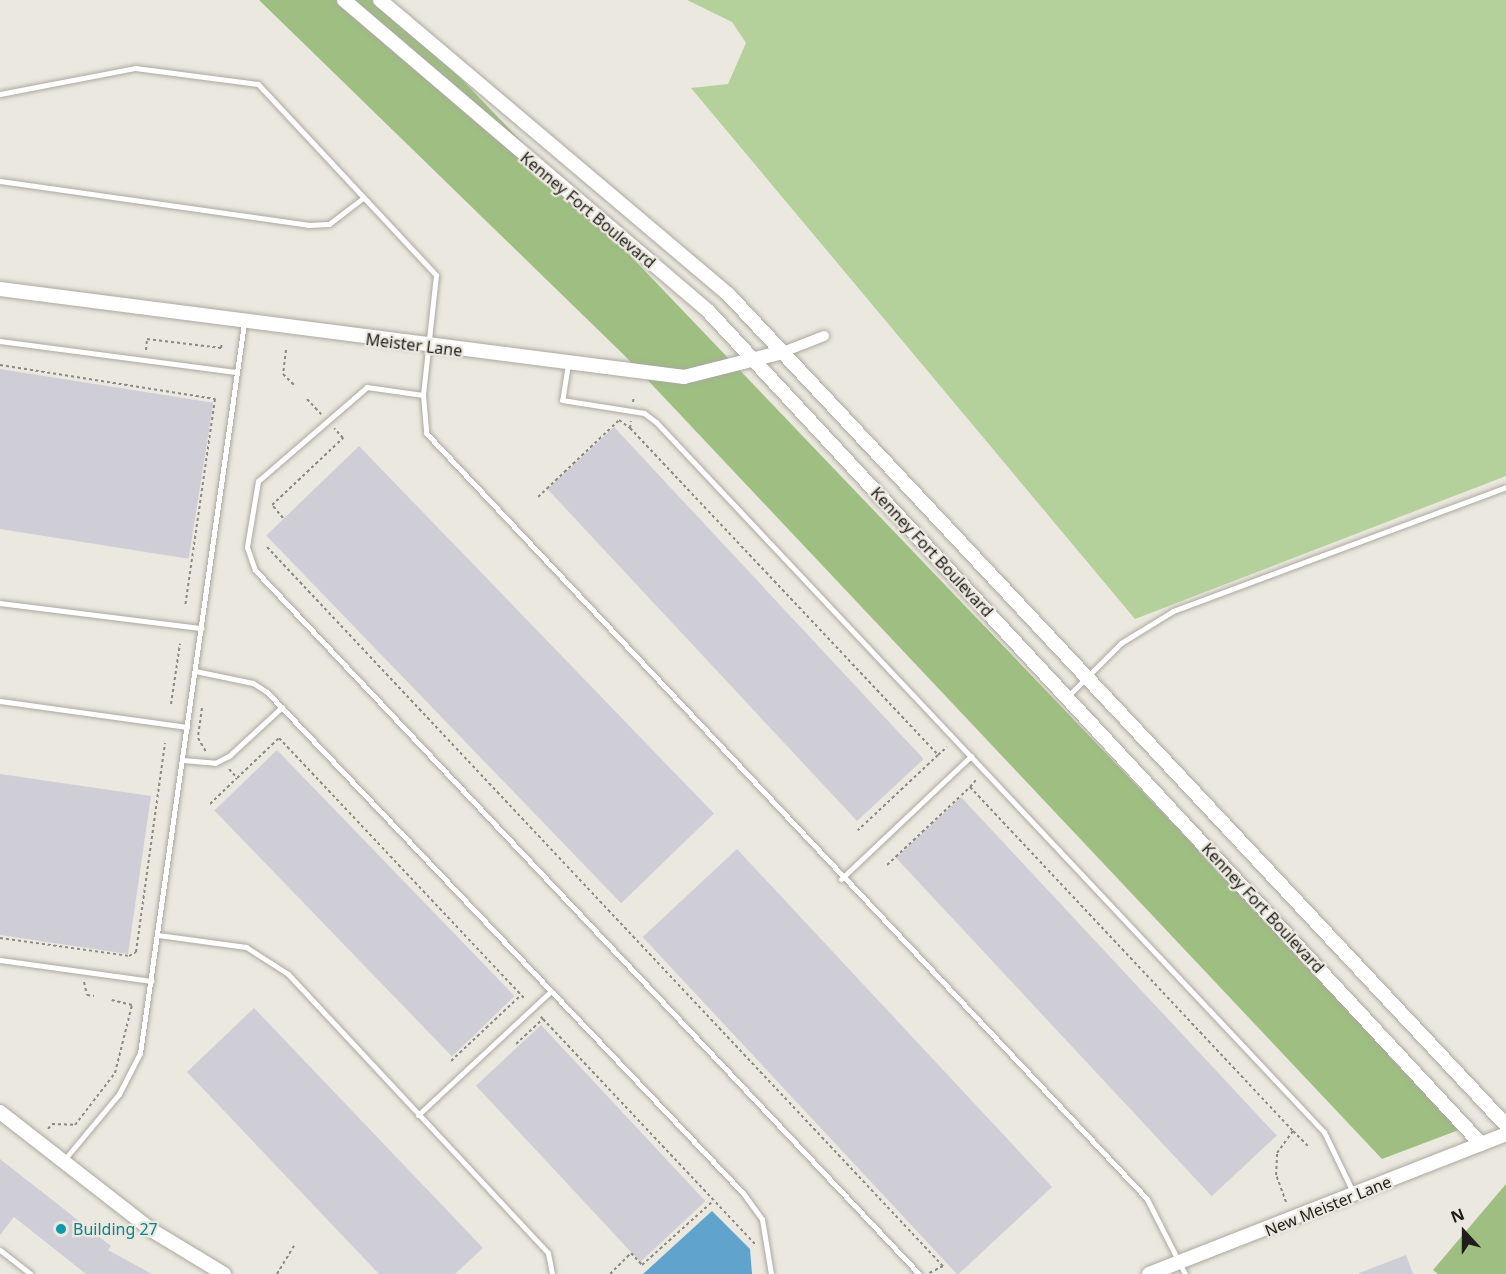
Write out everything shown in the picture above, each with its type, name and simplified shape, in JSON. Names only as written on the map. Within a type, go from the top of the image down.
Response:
[{"type":"street","name":"Kenney Fort Boulevard","points":[[344,0],[709,312],[1481,1144]]},
{"type":"street","name":"Kenney Fort Boulevard","points":[[380,0],[728,294],[1087,674],[1506,1125]]},
{"type":"street","name":"Meister Lane","points":[[0,289],[431,348],[684,377],[754,361],[824,336]]},
{"type":"street","points":[[0,1112],[153,1230],[224,1274]]},
{"type":"street","name":"New Meister Lane","points":[[1149,1274],[1183,1268],[1506,1134]]},
{"type":"lane","points":[[0,94],[135,68],[258,84],[436,275],[431,348],[423,395],[426,434],[841,879],[1147,1199],[1183,1268]]},
{"type":"lane","points":[[0,181],[308,225],[336,220],[363,198]]},
{"type":"lane","points":[[63,1161],[130,1074],[140,1053],[244,322]]},
{"type":"lane","points":[[0,341],[237,372]]},
{"type":"lane","points":[[568,364],[562,400],[644,413],[656,422],[1324,1132],[1354,1196]]},
{"type":"lane","points":[[423,395],[367,387],[258,481],[247,547],[255,570],[919,1274]]},
{"type":"lane","points":[[1067,697],[1087,674],[1148,623],[1205,596],[1506,487]]},
{"type":"lane","points":[[0,603],[201,628]]},
{"type":"lane","points":[[195,671],[253,683],[282,707],[743,1193],[762,1219],[771,1274]]},
{"type":"lane","points":[[0,701],[188,727]]},
{"type":"lane","points":[[183,760],[215,763],[229,756],[282,707]]},
{"type":"lane","points":[[841,879],[970,756]]},
{"type":"lane","points":[[158,935],[246,947],[288,974],[548,1253],[552,1274]]},
{"type":"lane","points":[[0,960],[152,981]]},
{"type":"lane","points":[[418,1114],[550,992]]},
{"type":"lane","points":[[0,1250],[31,1274]]},
{"type":"path","points":[[145,352],[147,339],[221,348],[222,342]]},
{"type":"path","points":[[286,350],[283,374],[294,385]]},
{"type":"path","points":[[0,365],[215,399],[185,606]]},
{"type":"path","points":[[633,402],[634,396]]},
{"type":"path","points":[[307,399],[322,415]]},
{"type":"path","points":[[538,497],[619,420],[630,428],[938,755]]},
{"type":"path","points":[[630,428],[631,421]]},
{"type":"path","points":[[283,518],[272,505],[343,438],[334,428]]},
{"type":"path","points":[[267,547],[943,1266],[929,1273]]},
{"type":"path","points":[[171,704],[180,644]]},
{"type":"path","points":[[202,708],[198,743],[214,754]]},
{"type":"path","points":[[210,804],[279,738],[525,999]]},
{"type":"path","points":[[0,938],[136,952],[165,743]]},
{"type":"path","points":[[858,830],[947,747],[951,751]]},
{"type":"path","points":[[229,769],[237,778]]},
{"type":"path","points":[[887,865],[970,788],[978,779],[971,772]]},
{"type":"path","points":[[970,788],[1308,1146]]},
{"type":"path","points":[[84,982],[87,995],[94,996]]},
{"type":"path","points":[[451,1061],[521,995]]},
{"type":"path","points":[[48,1129],[52,1124],[75,1125],[115,1073],[132,1005],[112,1000]]},
{"type":"path","points":[[539,1015],[758,1247],[759,1256]]},
{"type":"path","points":[[516,1044],[543,1019]]},
{"type":"path","points":[[1286,1202],[1275,1164],[1293,1131]]},
{"type":"path","points":[[610,1274],[631,1253],[642,1265],[713,1201]]},
{"type":"path","points":[[277,1274],[294,1246]]},
{"type":"green space","points":[[259,0],[386,0],[1464,1128],[1382,1159],[625,356]]},
{"type":"green space","points":[[687,0],[1506,0],[1506,476],[1135,619],[691,88],[728,84],[746,43],[732,22]]},
{"type":"green space","points":[[1506,1184],[1506,1274],[1438,1274],[1433,1270]]},
{"type":"water","points":[[712,1211],[750,1249],[752,1274],[643,1274]]},
{"type":"building","points":[[0,369],[213,403],[189,559],[0,529]]},
{"type":"building","points":[[614,427],[924,759],[857,821],[547,489]]},
{"type":"building","points":[[359,446],[714,814],[621,903],[266,536]]},
{"type":"building","points":[[277,750],[515,996],[452,1056],[214,810]]},
{"type":"building","points":[[0,774],[151,796],[128,954],[0,935]]},
{"type":"building","points":[[961,797],[1277,1136],[1212,1196],[896,858]]},
{"type":"building","points":[[737,849],[1052,1187],[957,1274],[643,937]]},
{"type":"building","points":[[254,1008],[483,1248],[455,1274],[379,1274],[187,1072]]},
{"type":"building","points":[[541,1025],[705,1201],[640,1262],[476,1086]]},
{"type":"building","name":"Building 27","points":[[0,1159],[111,1246],[108,1250],[152,1274],[86,1274],[14,1217],[0,1235]]},
{"type":"building","points":[[1406,1255],[1413,1274],[1359,1274],[1359,1273]]},
{"type":"place","name":"Building 27","points":[[61,1229]]}]
